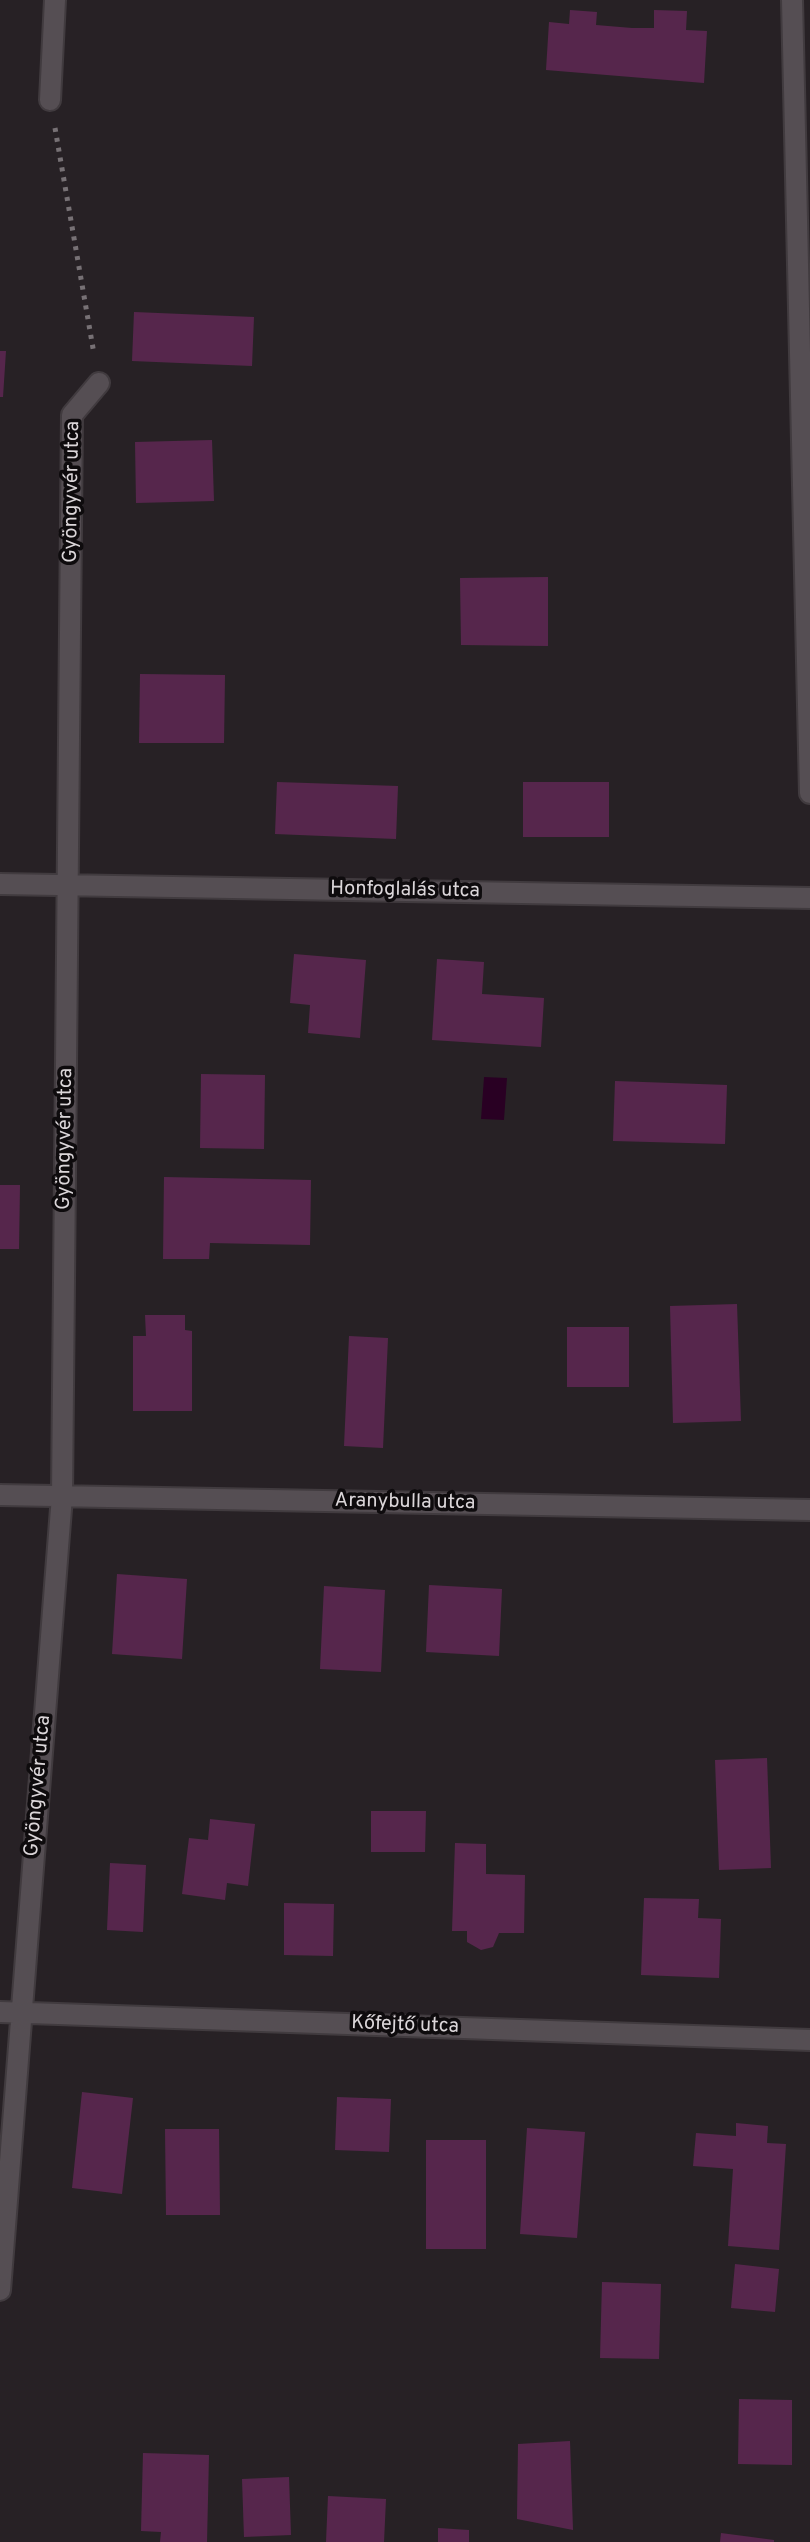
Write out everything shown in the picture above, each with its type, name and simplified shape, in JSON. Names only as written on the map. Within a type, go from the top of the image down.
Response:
[{"type":"street","points":[[50,100],[55,0]]},
{"type":"street","points":[[792,0],[810,793]]},
{"type":"street","name":"Gyöngyvér utca","points":[[0,2290],[10,2012],[62,1496],[72,415],[99,383]]},
{"type":"street","name":"Honfoglalás utca","points":[[0,884],[810,898]]},
{"type":"street","name":"Aranybulla utca","points":[[0,1495],[810,1510]]},
{"type":"street","name":"Kőfejtő utca","points":[[10,2012],[810,2040]]},
{"type":"path","points":[[50,100],[99,383]]},
{"type":"shaded area","points":[[484,1077],[507,1078],[504,1120],[481,1119]]},
{"type":"building","points":[[570,10],[597,12],[596,25],[632,28],[654,28],[654,10],[687,11],[686,30],[707,31],[704,83],[546,70],[549,22],[569,24]]},
{"type":"building","points":[[134,312],[254,317],[252,366],[132,361]]},
{"type":"building","points":[[0,351],[6,351],[3,397],[0,397]]},
{"type":"building","points":[[212,440],[214,501],[136,503],[135,442]]},
{"type":"building","points":[[548,577],[548,646],[461,645],[460,578]]},
{"type":"building","points":[[140,674],[225,675],[224,743],[139,743]]},
{"type":"building","points":[[277,782],[398,786],[396,839],[275,834]]},
{"type":"building","points":[[523,782],[609,782],[609,837],[523,837]]},
{"type":"building","points":[[294,954],[366,960],[360,1038],[308,1033],[310,1005],[290,1003]]},
{"type":"building","points":[[437,959],[484,962],[482,994],[544,998],[541,1047],[432,1040]]},
{"type":"building","points":[[201,1074],[265,1075],[264,1149],[200,1148]]},
{"type":"building","points":[[615,1081],[727,1085],[725,1144],[613,1141]]},
{"type":"building","points":[[164,1177],[311,1180],[310,1245],[210,1243],[209,1259],[163,1259]]},
{"type":"building","points":[[0,1185],[20,1185],[19,1249],[0,1249]]},
{"type":"building","points":[[737,1304],[741,1421],[673,1423],[670,1306]]},
{"type":"building","points":[[145,1315],[185,1315],[185,1330],[192,1331],[192,1411],[133,1411],[133,1336],[146,1336]]},
{"type":"building","points":[[567,1327],[629,1327],[629,1387],[567,1387]]},
{"type":"building","points":[[349,1336],[388,1338],[383,1448],[344,1446]]},
{"type":"building","points":[[117,1574],[187,1579],[182,1659],[112,1654]]},
{"type":"building","points":[[429,1585],[502,1589],[499,1656],[426,1652]]},
{"type":"building","points":[[324,1586],[385,1590],[381,1672],[320,1669]]},
{"type":"building","points":[[767,1758],[771,1868],[719,1870],[715,1760]]},
{"type":"building","points":[[371,1811],[426,1811],[425,1852],[371,1852]]},
{"type":"building","points":[[210,1819],[255,1824],[248,1886],[227,1883],[225,1900],[182,1894],[189,1838],[208,1840]]},
{"type":"building","points":[[455,1843],[486,1844],[486,1874],[525,1875],[524,1933],[499,1933],[493,1947],[481,1950],[467,1942],[467,1931],[452,1931]]},
{"type":"building","points":[[110,1863],[146,1865],[143,1932],[107,1930]]},
{"type":"building","points":[[644,1898],[699,1899],[698,1918],[721,1919],[719,1978],[641,1975]]},
{"type":"building","points":[[284,1903],[334,1904],[333,1956],[284,1955]]},
{"type":"building","points":[[82,2092],[133,2098],[122,2194],[72,2188]]},
{"type":"building","points":[[337,2097],[391,2099],[389,2152],[335,2150]]},
{"type":"building","points":[[736,2123],[768,2126],[767,2143],[786,2144],[779,2250],[728,2246],[733,2169],[693,2166],[696,2133],[736,2136]]},
{"type":"building","points":[[527,2128],[585,2132],[577,2238],[520,2234]]},
{"type":"building","points":[[165,2129],[219,2129],[220,2215],[166,2215]]},
{"type":"building","points":[[426,2140],[486,2140],[486,2249],[426,2249]]},
{"type":"building","points":[[735,2264],[779,2269],[775,2312],[731,2308]]},
{"type":"building","points":[[602,2282],[661,2284],[659,2359],[600,2358]]},
{"type":"building","points":[[739,2399],[792,2400],[792,2465],[738,2464]]},
{"type":"building","points":[[570,2441],[573,2530],[517,2519],[518,2444]]},
{"type":"building","points":[[143,2453],[209,2455],[207,2542],[160,2542],[161,2532],[141,2531]]},
{"type":"building","points":[[289,2477],[291,2535],[244,2537],[242,2479]]},
{"type":"building","points":[[328,2496],[386,2499],[384,2542],[326,2542]]},
{"type":"building","points":[[438,2528],[469,2530],[469,2542],[438,2542]]},
{"type":"building","points":[[721,2533],[774,2540],[774,2542],[720,2542]]}]
